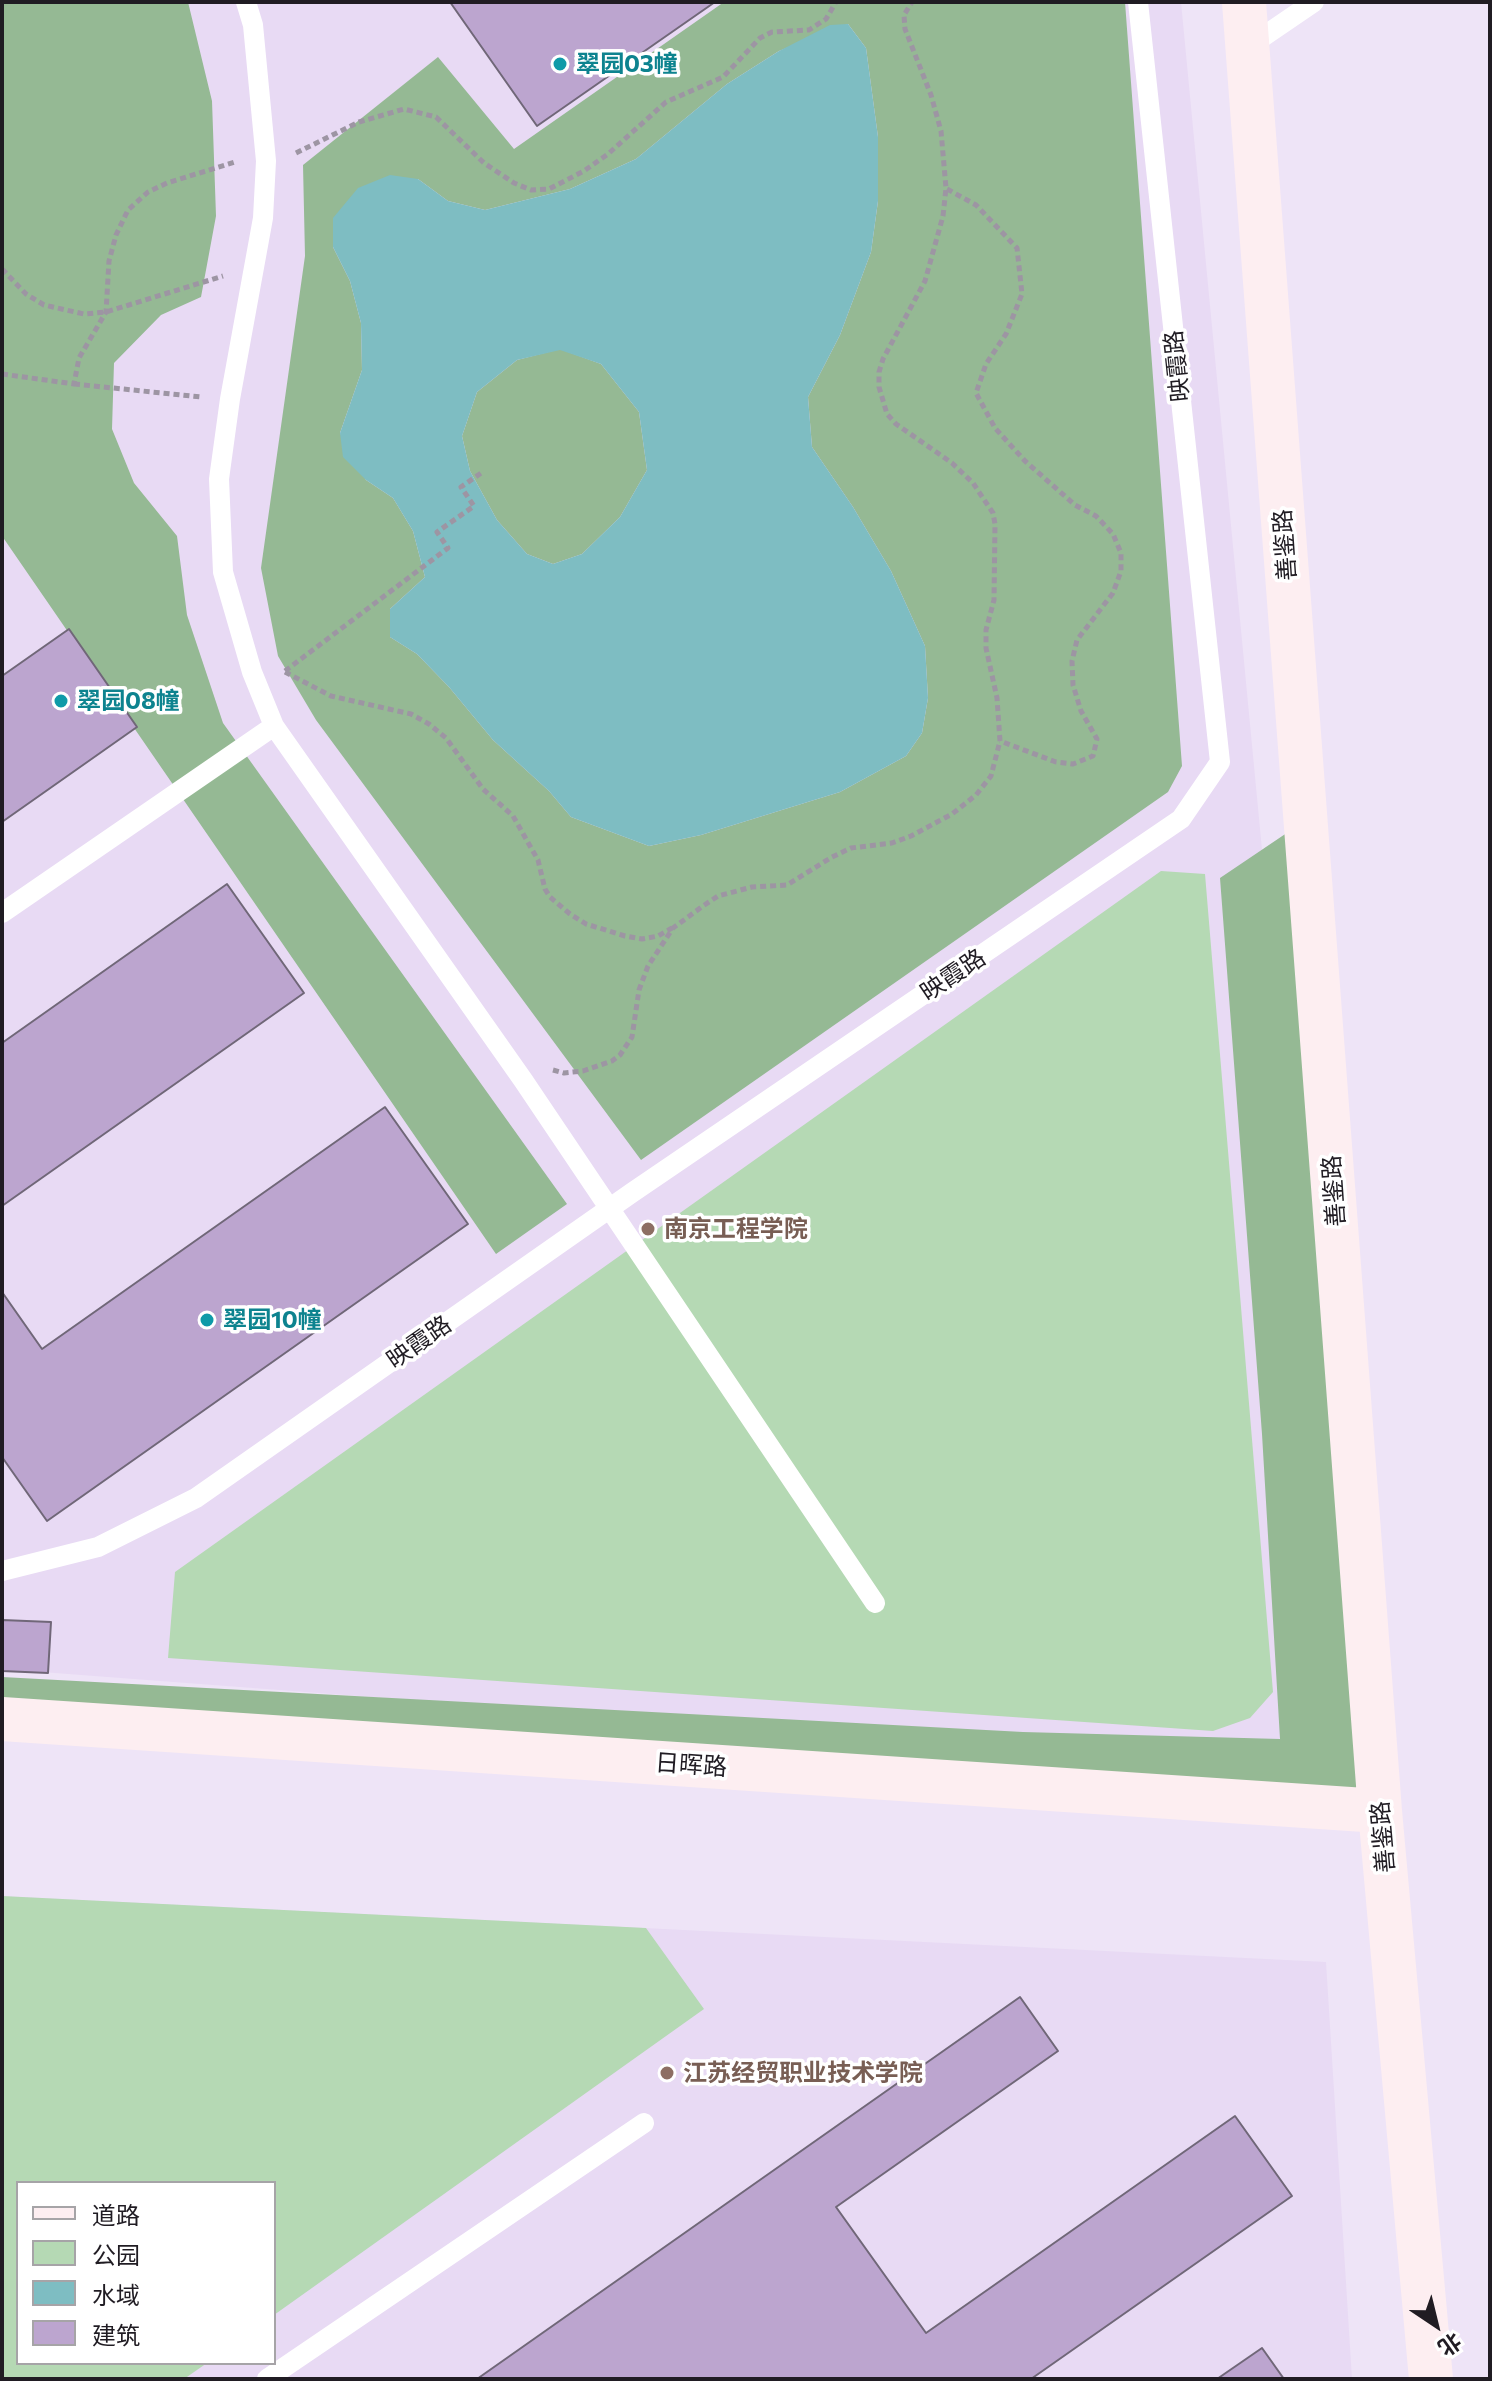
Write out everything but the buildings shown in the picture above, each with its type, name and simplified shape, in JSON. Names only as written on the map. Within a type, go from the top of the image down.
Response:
[{"type":"street","name":"善鉴路","points":[[1244,2],[1380,1811],[1431,2379]]},
{"type":"street","name":"日晖路","points":[[2,1719],[1380,1811]]},
{"type":"lane","points":[[246,2],[253,25],[266,161],[263,218],[230,399],[219,479],[223,572],[252,672],[274,726],[523,1080],[875,1603]]},
{"type":"lane","name":"映霞路","points":[[12,1570],[98,1547],[196,1498],[610,1208],[1181,819],[1220,762],[1138,2]]},
{"type":"lane","points":[[1248,47],[1314,2]]},
{"type":"lane","points":[[2,913],[274,726]]},
{"type":"lane","points":[[267,2379],[644,2123]]},
{"type":"path","points":[[564,183],[608,154],[666,102],[723,77],[760,38],[772,32],[809,30],[826,19],[836,2]]},
{"type":"path","points":[[484,471],[461,487],[474,506],[437,532],[448,548],[284,672],[331,696],[411,714],[446,738],[483,789],[513,816],[538,860],[545,889],[570,914],[586,924],[625,936],[642,939],[658,936],[718,896],[752,887],[787,885],[851,848],[892,843],[931,827],[976,795],[991,776],[1000,741],[997,698],[986,648],[986,630],[994,600],[993,513],[973,483],[952,463],[896,424],[887,414],[879,387],[883,359],[925,281],[943,216],[946,188],[941,131],[931,95],[905,29],[904,15],[912,2]]},
{"type":"path","points":[[946,188],[976,205],[1017,248],[1022,294],[1006,334],[986,364],[976,393],[995,428],[1025,461],[1075,505],[1096,516],[1113,534],[1121,553],[1121,571],[1113,593],[1077,640],[1072,661],[1073,685],[1081,711],[1097,739],[1093,756],[1073,764],[1056,762],[1000,741]]},
{"type":"path","points":[[2,269],[26,294],[44,305],[84,314],[106,312],[255,268]]},
{"type":"path","points":[[74,384],[230,399]]},
{"type":"path","points":[[523,1080],[547,1068],[564,1073],[583,1071],[620,1055],[632,1037],[639,990],[648,966],[673,928]]},
{"type":"shaded area","name":"南京工程学院","points":[[2,2],[1181,2],[1265,881],[1323,1577],[1280,1751],[1216,1761],[2,1669]]},
{"type":"shaded area","points":[[2,2],[188,2],[212,101],[216,216],[201,297],[161,315],[114,363],[112,429],[134,483],[177,536],[187,615],[223,723],[567,1204],[496,1254],[2,536]]},
{"type":"shaded area","points":[[724,2],[1125,2],[1182,766],[1168,792],[641,1160],[316,720],[278,656],[261,568],[305,256],[303,165],[438,57],[514,149]],"holes":[[[848,24],[866,48],[878,137],[878,201],[871,252],[840,335],[808,397],[812,447],[891,571],[925,646],[928,698],[922,733],[906,756],[840,792],[701,835],[649,846],[571,817],[549,791],[493,740],[417,654],[390,637],[390,609],[425,577],[413,531],[393,498],[366,480],[340,433],[362,370],[361,323],[350,281],[333,247],[418,179],[448,201],[485,210],[570,189],[636,159],[727,84],[779,51]]]},
{"type":"shaded area","points":[[560,349],[601,364],[639,412],[647,470],[620,517],[582,554],[553,564],[527,554],[497,520],[470,471],[462,436],[477,392],[517,360]]},
{"type":"shaded area","points":[[1306,820],[1380,1811],[2,1719],[2,1677],[1023,1732],[1280,1739],[1262,1434],[1220,878]]},
{"type":"shaded area","name":"江苏经贸职业技术学院","points":[[2,1896],[1326,1962],[1352,2379],[2,2379]]},
{"type":"green space","points":[[1161,871],[1205,874],[1273,1692],[1250,1718],[1213,1731],[168,1658],[175,1572]]},
{"type":"green space","points":[[2,1896],[646,1928],[704,2009],[276,2314],[276,2181],[16,2181],[16,2365],[204,2365],[184,2379],[2,2379]]},
{"type":"water","points":[[848,24],[866,48],[878,137],[878,201],[871,252],[840,335],[808,397],[812,447],[891,571],[925,646],[928,698],[922,733],[906,756],[840,792],[701,835],[649,846],[571,817],[549,791],[493,740],[417,654],[390,637],[390,609],[425,577],[413,531],[393,498],[366,480],[343,457],[340,433],[362,370],[361,323],[350,281],[333,247],[333,218],[358,188],[390,175],[418,179],[448,201],[485,210],[570,189],[636,159],[727,84],[779,51],[830,25]],"holes":[[[560,350],[601,364],[639,412],[647,470],[620,517],[582,554],[553,564],[527,554],[497,520],[470,471],[462,436],[477,392],[517,360]]]},
{"type":"place","name":"翠园03幢","points":[[560,64]]},
{"type":"place","name":"翠园08幢","points":[[61,701]]},
{"type":"place","name":"南京工程学院","points":[[648,1229]]},
{"type":"place","name":"翠园10幢","points":[[207,1320]]},
{"type":"place","name":"江苏经贸职业技术学院","points":[[667,2073]]}]
